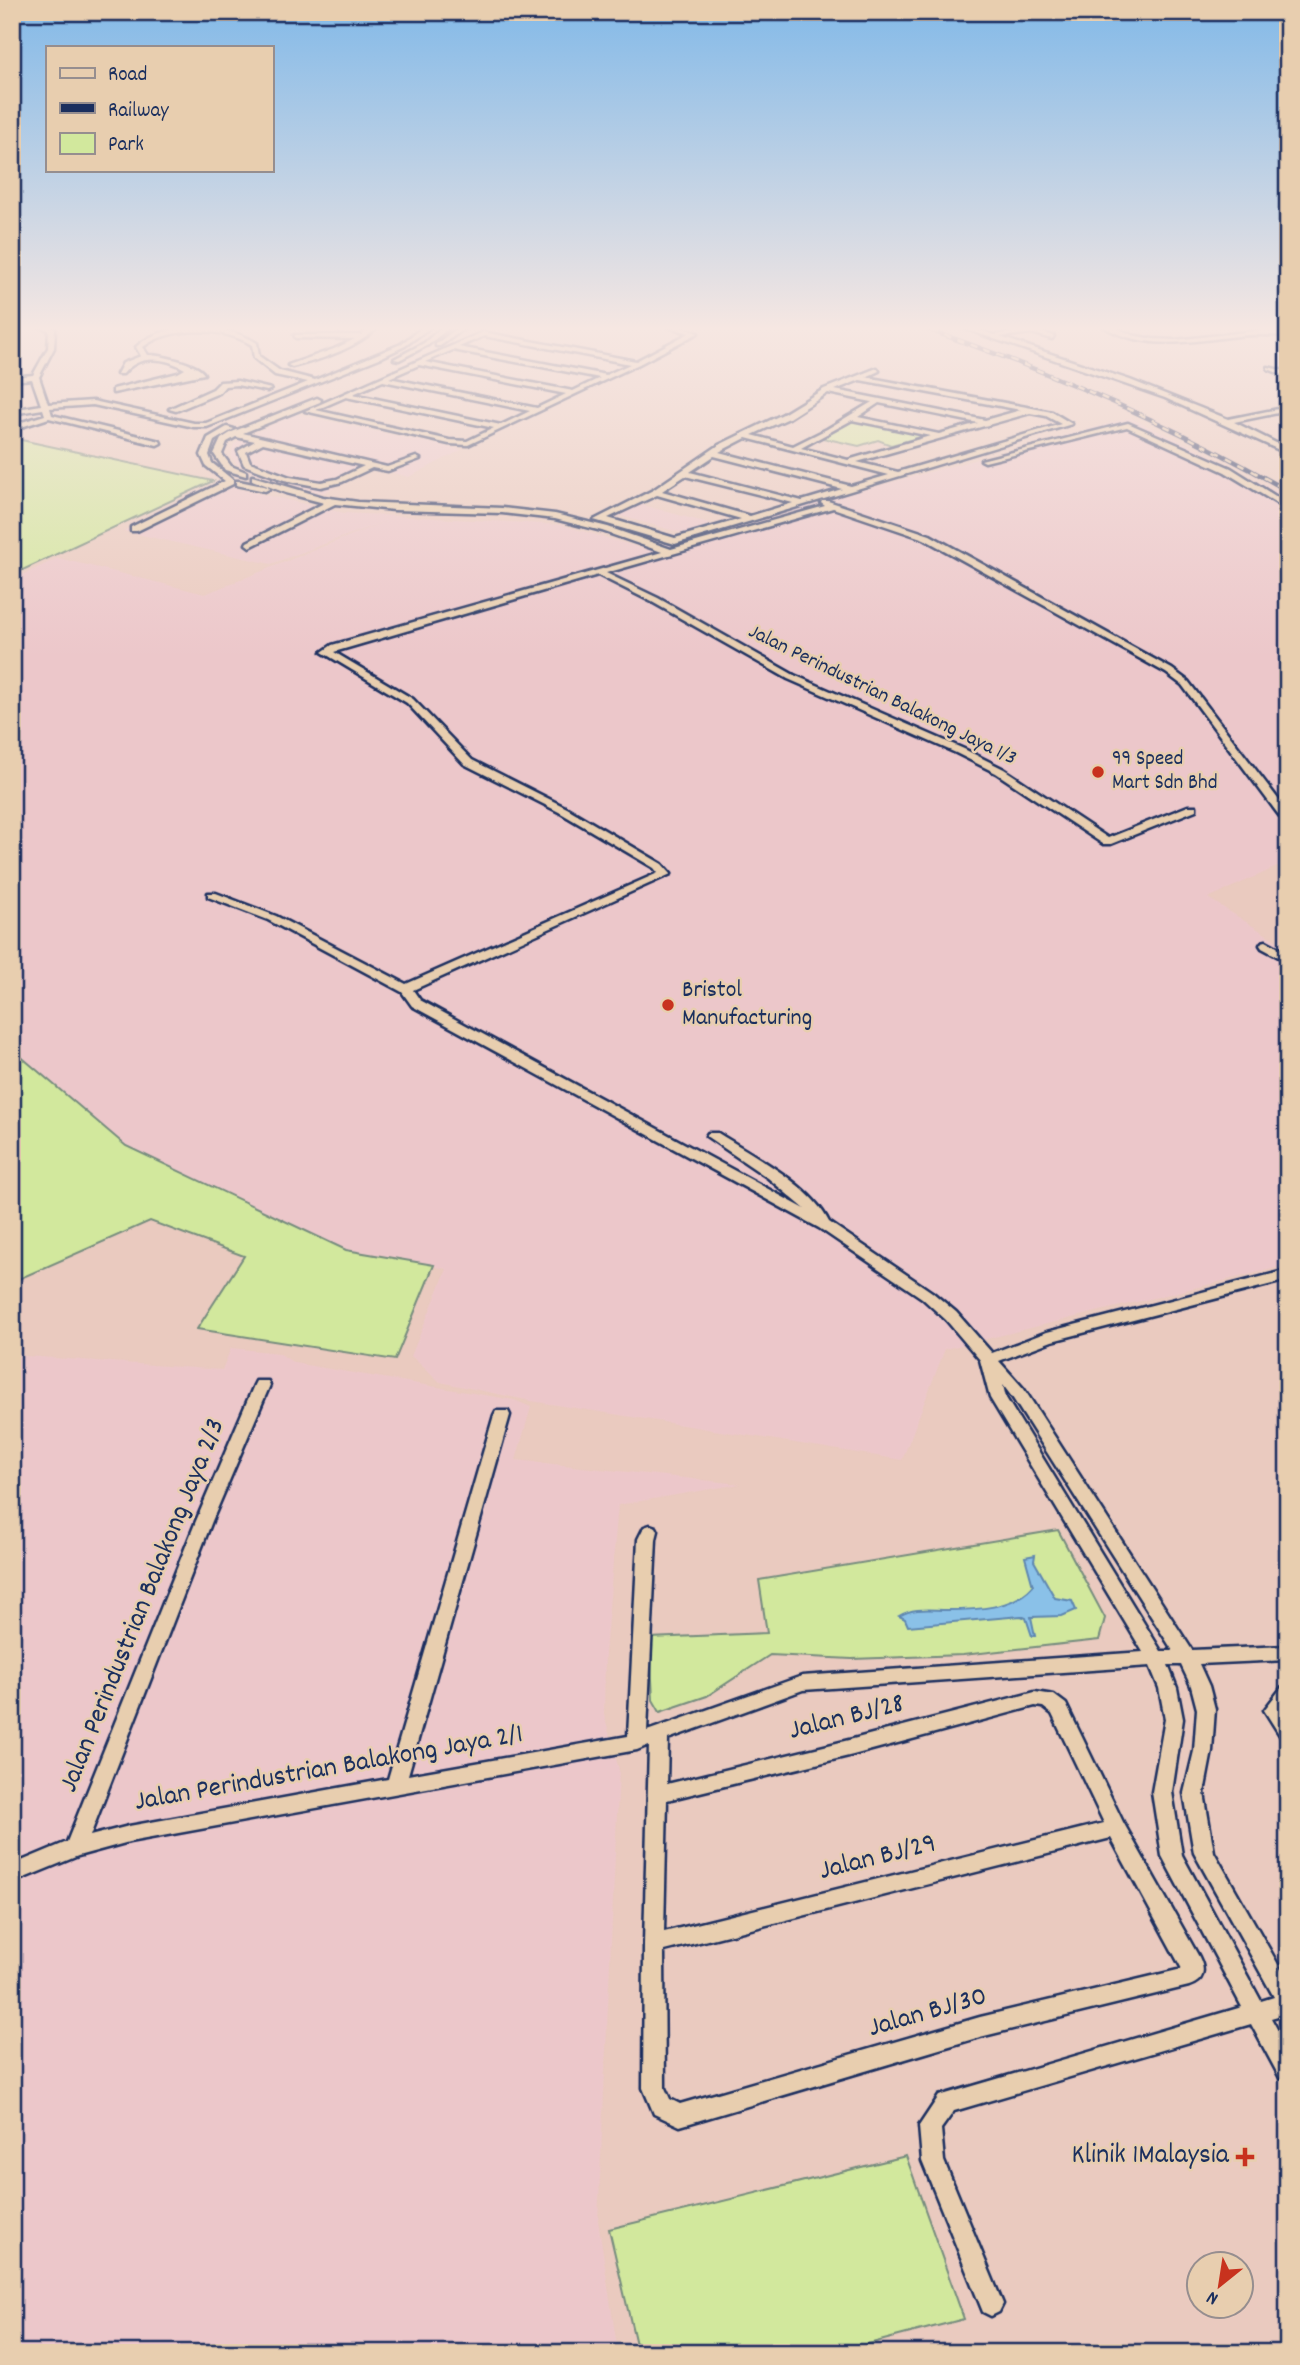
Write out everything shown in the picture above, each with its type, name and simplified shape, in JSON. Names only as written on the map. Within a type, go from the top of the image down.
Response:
[{"type":"street","points":[[134,436],[157,443]]},
{"type":"street","points":[[216,436],[211,440],[205,455],[209,464],[232,482],[350,509],[425,509]]},
{"type":"street","points":[[231,436],[224,441],[218,454],[222,462],[243,474],[331,503],[329,506]]},
{"type":"street","points":[[242,436],[370,466],[394,469],[416,459]]},
{"type":"street","points":[[224,441],[255,436]]},
{"type":"street","points":[[393,436],[435,449]]},
{"type":"street","points":[[426,436],[462,444],[480,436]]},
{"type":"street","points":[[591,524],[656,492],[713,453],[744,436]]},
{"type":"street","points":[[747,436],[901,475]]},
{"type":"street","points":[[795,448],[817,436]]},
{"type":"street","points":[[848,461],[939,436]]},
{"type":"street","points":[[406,989],[665,874],[658,866],[563,810],[468,762],[410,701],[327,652],[335,647],[598,572],[674,546],[847,500],[901,475],[1028,436]]},
{"type":"street","points":[[971,464],[1082,436]]},
{"type":"street","points":[[1153,436],[1228,470],[1288,508]]},
{"type":"street","points":[[1259,436],[1288,452]]},
{"type":"street","points":[[1268,441],[1288,439]]},
{"type":"street","points":[[261,441],[242,451],[247,463],[356,505],[518,512],[591,524],[674,546],[690,536],[802,503],[818,499],[847,500]]},
{"type":"street","points":[[713,453],[847,500],[927,537],[1169,671],[1185,683],[1288,820]]},
{"type":"street","points":[[297,492],[315,490],[370,466]]},
{"type":"street","points":[[684,473],[802,503]]},
{"type":"street","points":[[134,529],[232,482],[243,474]]},
{"type":"street","points":[[232,482],[248,482],[255,478]]},
{"type":"street","points":[[887,488],[919,479]]},
{"type":"street","points":[[656,492],[750,518]]},
{"type":"street","points":[[818,499],[847,500]]},
{"type":"street","points":[[250,544],[329,506]]},
{"type":"street","points":[[610,515],[690,536]]},
{"type":"street","points":[[601,519],[674,546]]},
{"type":"street","name":"Jalan Perindustrian Balakong Jaya 1/3","points":[[598,572],[655,600],[791,677],[980,761],[1107,842],[1192,808]]},
{"type":"street","points":[[212,895],[272,918],[406,989],[416,1003],[824,1225],[927,1295],[968,1333],[1018,1393],[1187,1658],[1200,1686],[1206,1709],[1203,1751],[1194,1793],[1204,1853],[1288,2002],[947,2103],[930,2126],[933,2161],[991,2304]]},
{"type":"street","points":[[1266,945],[1288,958]]},
{"type":"street","points":[[713,1136],[790,1189],[818,1213],[824,1225]]},
{"type":"street","points":[[988,1360],[1047,1337],[1288,1275]]},
{"type":"street","points":[[988,1360],[998,1398],[1156,1659],[1168,1688],[1174,1719],[1162,1792],[1172,1856],[1288,2071]]},
{"type":"street","name":"Jalan Perindustrian Balakong Jaya 2/3","points":[[75,1848],[204,1521],[262,1385]]},
{"type":"street","points":[[395,1787],[502,1415]]},
{"type":"street","points":[[637,1742],[647,1539],[650,1531]]},
{"type":"street","name":"Jalan Perindustrian Balakong Jaya 2/1","points":[[12,1874],[75,1848],[129,1834],[637,1742],[802,1683],[1156,1659],[1288,1653]]},
{"type":"street","points":[[1287,1692],[1273,1710],[1288,1732]]},
{"type":"street","name":"Jalan BJ/28","points":[[660,1794],[1034,1699],[1047,1700],[1059,1709],[1116,1828]]},
{"type":"street","points":[[654,1944],[660,1794],[659,1736]]},
{"type":"street","name":"Jalan BJ/29","points":[[654,1944],[1116,1828]]},
{"type":"street","name":"Jalan BJ/30","points":[[654,1944],[654,2088],[657,2102],[667,2112],[680,2115],[980,2027],[1194,1974],[1192,1964],[1116,1828]]},
{"type":"shaded area","points":[[246,436],[399,436],[462,450],[409,477],[373,468],[323,493],[268,479],[240,466],[231,457],[234,444]]},
{"type":"shaded area","points":[[1062,436],[1170,436],[1288,498],[1288,862],[1208,898],[1288,948],[1288,1265],[945,1349],[902,1460],[531,1401],[440,1382],[411,1356],[447,1269],[346,1250],[126,1146],[12,1049],[12,580],[58,558],[205,594],[386,521],[271,564],[123,531],[222,485],[344,513],[562,525],[644,549]]},
{"type":"shaded area","points":[[636,503],[718,526],[689,535],[614,514]]},
{"type":"shaded area","points":[[231,1348],[279,1353],[294,1363],[514,1400],[531,1407],[516,1460],[740,1484],[618,1505],[605,1653],[604,1714],[619,1770],[598,2220],[618,2353],[12,2353],[12,1355],[222,1370]]},
{"type":"green space","points":[[924,436],[891,445],[878,440],[859,446],[823,438]]},
{"type":"green space","points":[[12,438],[213,481],[12,575]]},
{"type":"green space","points":[[12,1049],[126,1146],[346,1250],[434,1265],[395,1360],[197,1329],[244,1256],[150,1221],[12,1282]]},
{"type":"green space","points":[[1058,1530],[1105,1618],[1099,1640],[963,1655],[852,1659],[770,1655],[707,1696],[660,1712],[653,1700],[650,1638],[767,1633],[759,1580]]},
{"type":"green space","points":[[906,2156],[964,2319],[834,2353],[638,2353],[609,2229]]},
{"type":"water","points":[[1035,1555],[1034,1561],[1055,1598],[1072,1601],[1076,1610],[1062,1616],[1031,1617],[1035,1636],[1032,1636],[1026,1618],[1021,1616],[908,1626],[905,1619],[899,1616],[916,1610],[958,1610],[1005,1604],[1025,1594],[1033,1586],[1025,1557]]},
{"type":"railway","points":[[1185,436],[1288,491]]},
{"type":"place","name":"99 Speed Mart Sdn Bhd","points":[[1098,772]]},
{"type":"place","name":"Bristol Manufacturing","points":[[668,1005]]},
{"type":"place","name":"Klinik 1Malaysia","points":[[1245,2157]]}]
